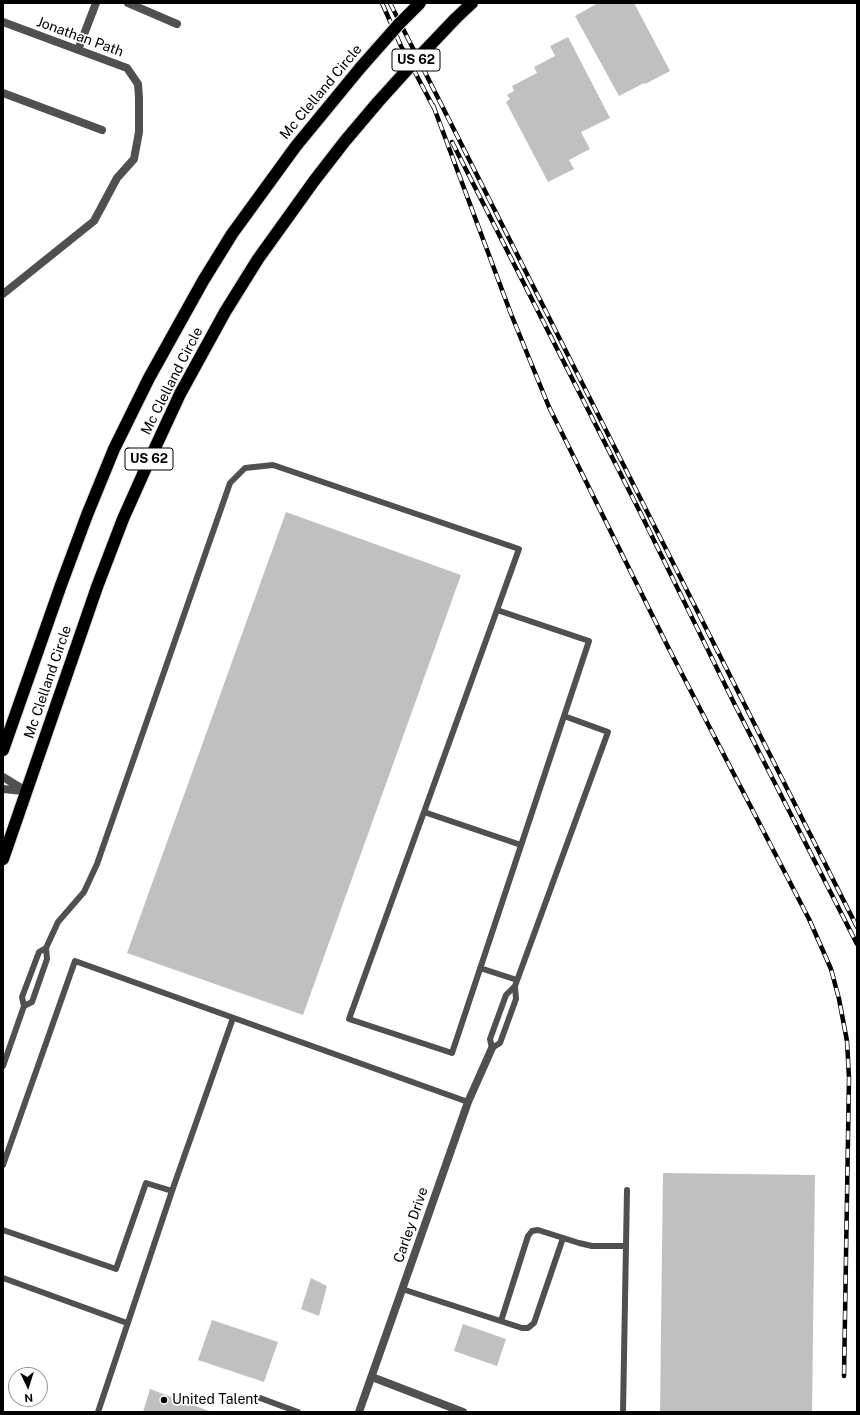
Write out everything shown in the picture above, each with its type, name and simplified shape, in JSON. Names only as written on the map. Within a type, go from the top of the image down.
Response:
[{"type":"highway","name":"Mc Clelland Circle","points":[[3,750],[87,515],[114,449],[154,366],[202,281],[249,209],[296,146],[361,67],[399,24],[420,3]]},
{"type":"highway","name":"Mc Clelland Circle","points":[[3,859],[97,587],[148,463],[180,394],[225,312],[258,259],[314,181],[378,102],[416,60],[472,3]]},
{"type":"street","points":[[78,50],[96,3]]},
{"type":"street","points":[[128,3],[177,24]]},
{"type":"street","name":"Jonathan Path","points":[[3,22],[127,68],[138,84],[139,132],[134,159],[117,178],[94,221],[3,294]]},
{"type":"street","points":[[3,93],[102,130]]},
{"type":"street","points":[[3,778],[26,791]]},
{"type":"street","points":[[3,789],[26,791]]},
{"type":"street","name":"Carley Drive","points":[[359,1412],[468,1102],[492,1048]]},
{"type":"street","points":[[372,1377],[463,1412]]},
{"type":"lane","points":[[24,1006],[32,1002],[48,959],[46,948],[58,922],[84,892],[97,864],[230,483],[245,468],[273,465],[518,549],[496,610],[424,812],[349,1019],[452,1053],[589,641],[496,610]]},
{"type":"lane","points":[[516,983],[516,999],[500,1043],[492,1048],[490,1039],[506,995],[516,983],[608,732],[564,716]]},
{"type":"lane","points":[[424,812],[521,845]]},
{"type":"lane","points":[[3,1066],[24,1006],[22,997],[39,952],[46,948]]},
{"type":"lane","points":[[3,1166],[75,961],[468,1102]]},
{"type":"lane","points":[[480,968],[516,983]]},
{"type":"lane","points":[[98,1412],[172,1191],[233,1018]]},
{"type":"lane","points":[[3,1230],[116,1269],[146,1183],[172,1191]]},
{"type":"lane","points":[[623,1412],[627,1190]]},
{"type":"lane","points":[[500,1321],[528,1236],[532,1231],[538,1230],[592,1246],[626,1246]]},
{"type":"lane","points":[[402,1289],[522,1328],[528,1328],[534,1323],[562,1238]]},
{"type":"lane","points":[[3,1278],[128,1323]]},
{"type":"lane","points":[[260,1398],[298,1412]]},
{"type":"building","points":[[598,3],[634,3],[670,71],[619,96],[575,16]]},
{"type":"building","points":[[568,37],[610,118],[581,132],[590,149],[569,160],[574,169],[548,182],[506,102],[510,99],[507,95],[514,91],[512,86],[537,73],[534,67],[555,56],[550,46]]},
{"type":"building","points":[[286,512],[461,575],[303,1015],[127,953]]},
{"type":"building","points":[[663,1173],[815,1175],[812,1412],[660,1412]]},
{"type":"building","points":[[311,1278],[327,1286],[319,1316],[301,1309]]},
{"type":"building","points":[[212,1320],[278,1342],[264,1382],[198,1360]]},
{"type":"building","points":[[463,1324],[506,1339],[497,1366],[454,1351]]},
{"type":"building","name":"United Talent","points":[[150,1389],[209,1411],[209,1412],[143,1412]]},
{"type":"railway","points":[[382,3],[401,46],[435,110]]},
{"type":"railway","points":[[390,3],[857,927]]},
{"type":"railway","points":[[433,105],[511,314],[549,407],[668,647],[809,919],[831,969],[839,999],[847,1041],[849,1078],[844,1376]]},
{"type":"railway","points":[[452,142],[857,944]]},
{"type":"place","name":"United Talent","points":[[164,1400]]}]
